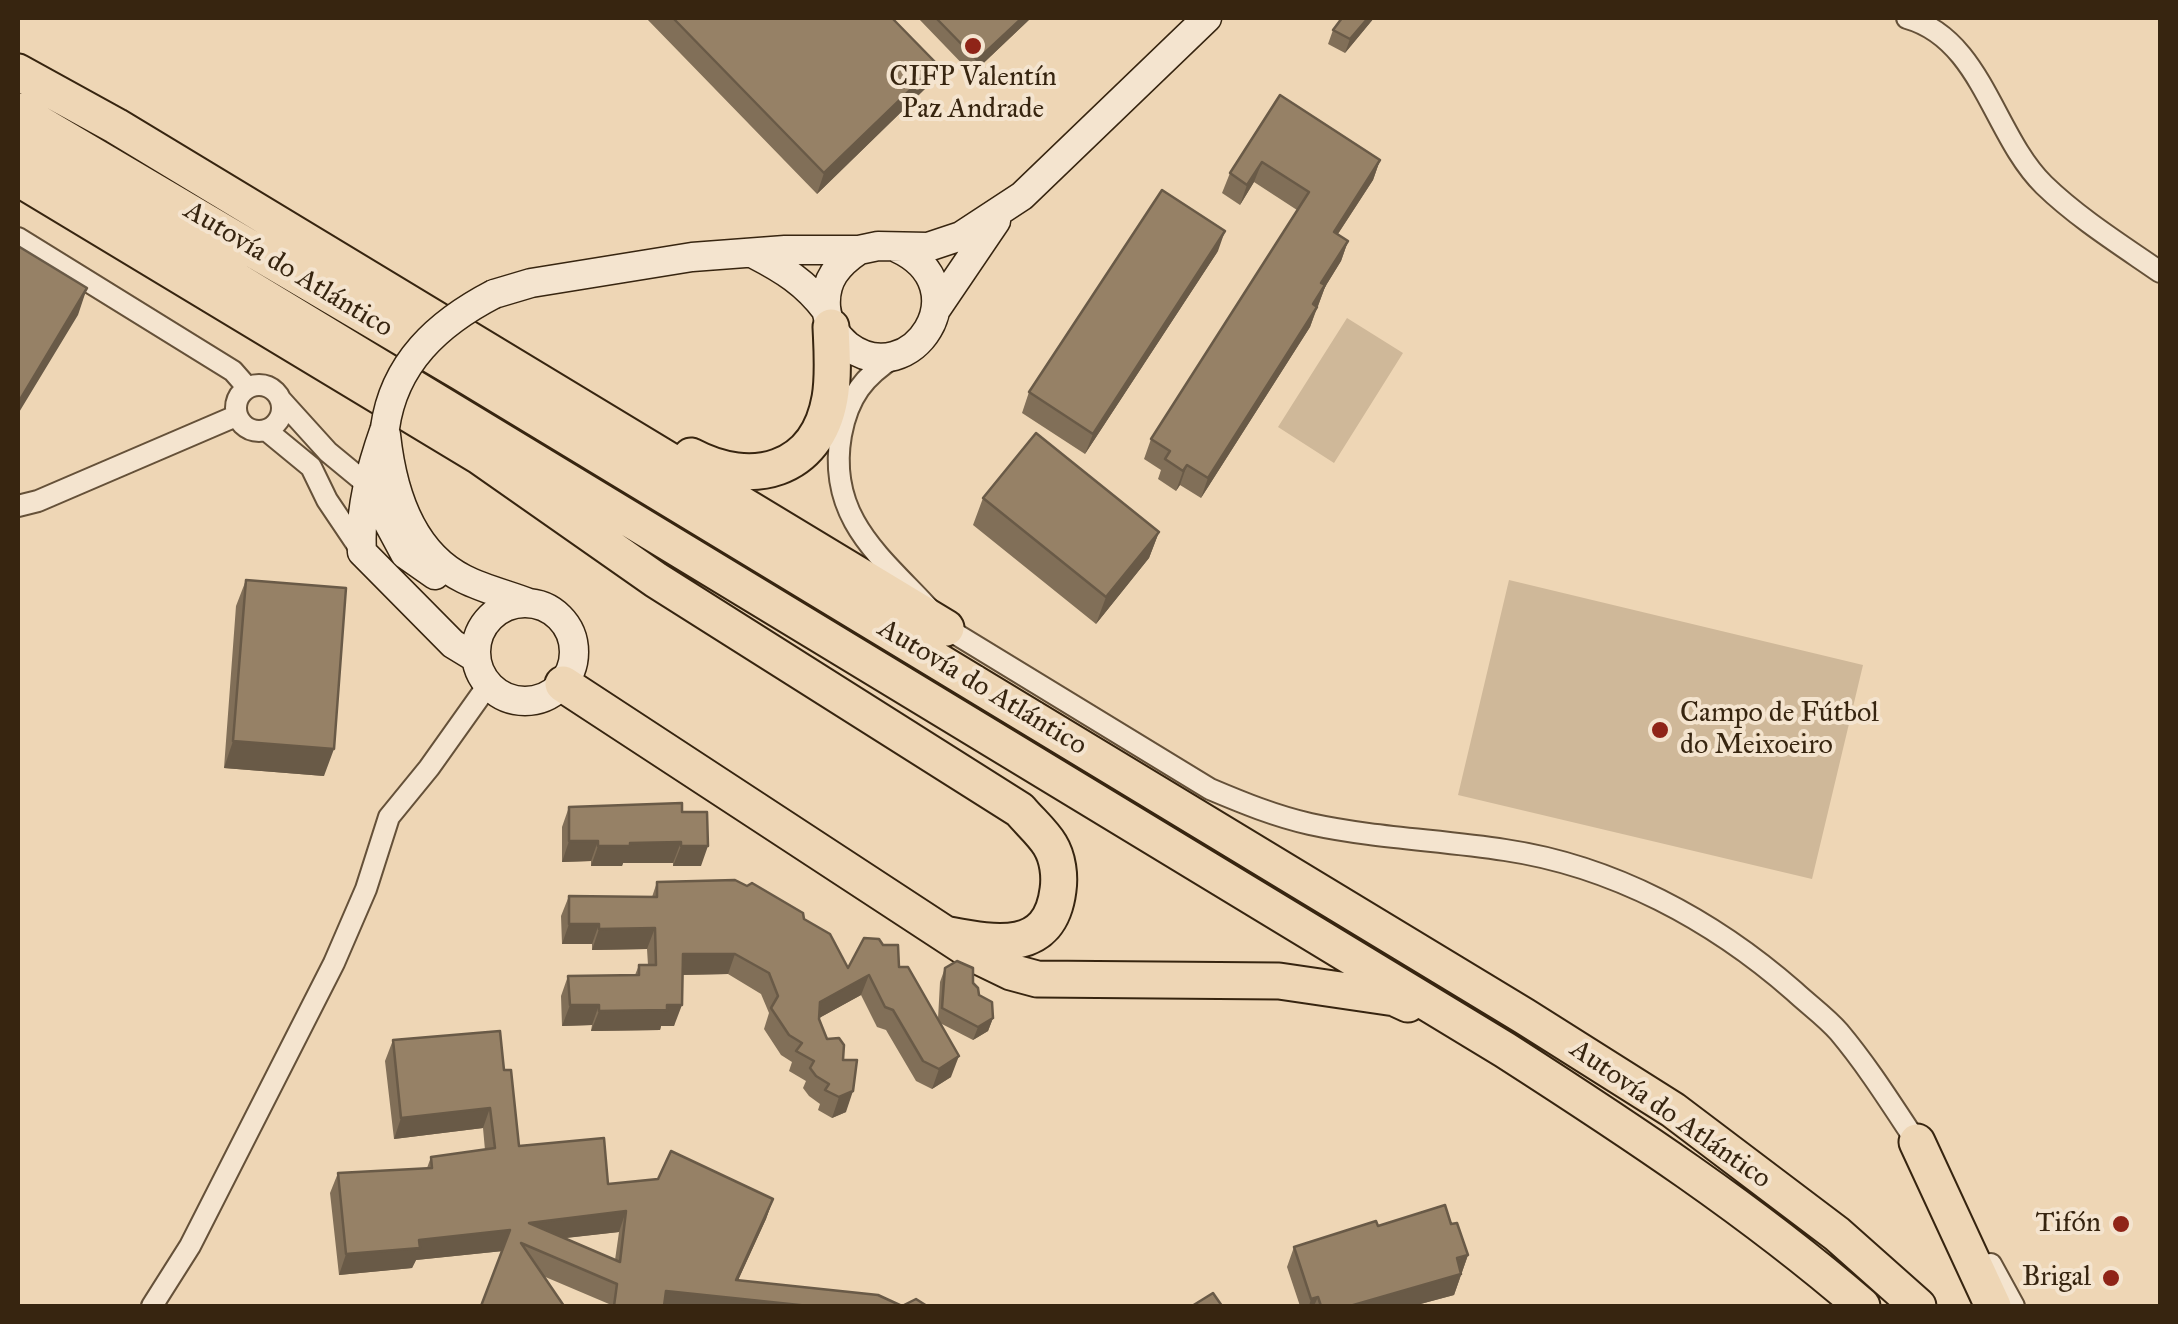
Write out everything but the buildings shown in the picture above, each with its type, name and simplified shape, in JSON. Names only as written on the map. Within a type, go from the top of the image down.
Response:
[{"type":"highway","points":[[18,72],[133,136],[946,628]]},
{"type":"highway","name":"Autovía do Atlántico","points":[[18,111],[462,373],[1541,1026],[1674,1110],[1837,1234],[1918,1306]]},
{"type":"highway","name":"Autovía do Atlántico","points":[[18,148],[1505,1050],[1649,1142],[1815,1266],[1862,1306]]},
{"type":"highway","points":[[18,178],[479,456],[656,580],[1020,810],[1052,846],[1060,875],[1056,902],[1046,923],[1030,938],[994,944],[949,935]]},
{"type":"highway","points":[[606,423],[654,436],[712,468],[762,471],[784,465],[798,458],[823,421],[830,397],[829,318]]},
{"type":"highway","points":[[563,684],[995,965],[1037,979],[1278,981],[1395,998],[1505,1050]]},
{"type":"highway","points":[[1917,1142],[1993,1306]]},
{"type":"main road","points":[[368,485],[405,554],[432,574],[462,578],[558,615],[574,641],[571,671],[563,684],[540,700],[526,702],[498,694],[488,684],[476,658],[453,644],[362,552],[360,527],[368,485],[386,428],[388,406],[406,366],[434,332],[494,294],[531,284],[692,257],[878,246],[928,247],[961,236],[1022,196],[1207,18]]},
{"type":"main road","points":[[752,253],[810,290],[853,350],[868,356],[900,354],[925,336],[936,308],[1002,211]]},
{"type":"main road","points":[[896,248],[923,264],[932,277],[936,308]]},
{"type":"main road","points":[[829,318],[826,292],[832,274],[859,250]]},
{"type":"main road","points":[[386,428],[394,490],[425,550],[462,578]]},
{"type":"main road","points":[[476,658],[481,630],[490,618],[501,609],[529,603]]},
{"type":"street","points":[[1907,18],[1940,32],[1973,71],[2017,154],[2045,186],[2160,272]]},
{"type":"street","points":[[18,238],[234,370],[247,386]]},
{"type":"street","points":[[900,354],[876,368],[860,384],[845,414],[837,460],[842,499],[866,542],[946,628],[1210,789],[1256,809],[1312,824],[1509,850],[1577,866],[1644,893],[1707,925],[1762,964],[1836,1029],[1874,1076],[1951,1191],[2014,1306]]},
{"type":"street","points":[[280,399],[279,419],[266,430],[243,426],[236,416],[236,400],[247,386],[264,384],[274,390],[328,452],[368,485]]},
{"type":"street","points":[[18,506],[236,416]]},
{"type":"street","points":[[266,430],[311,466],[327,500],[362,552]]},
{"type":"street","points":[[152,1306],[190,1246],[334,964],[366,889],[390,818],[488,684]]},
{"type":"shaded area","points":[[1347,318],[1403,353],[1334,463],[1278,427]]},
{"type":"shaded area","name":"Campo de Fútbol do Meixoeiro","points":[[1509,580],[1863,665],[1812,879],[1458,795]]},
{"type":"place","name":"CIFP Valentín Paz Andrade","points":[[973,46]]},
{"type":"place","name":"Campo de Fútbol do Meixoeiro","points":[[1660,730]]},
{"type":"place","name":"Tifón","points":[[2121,1224]]},
{"type":"place","name":"Brigal","points":[[2111,1278]]}]
